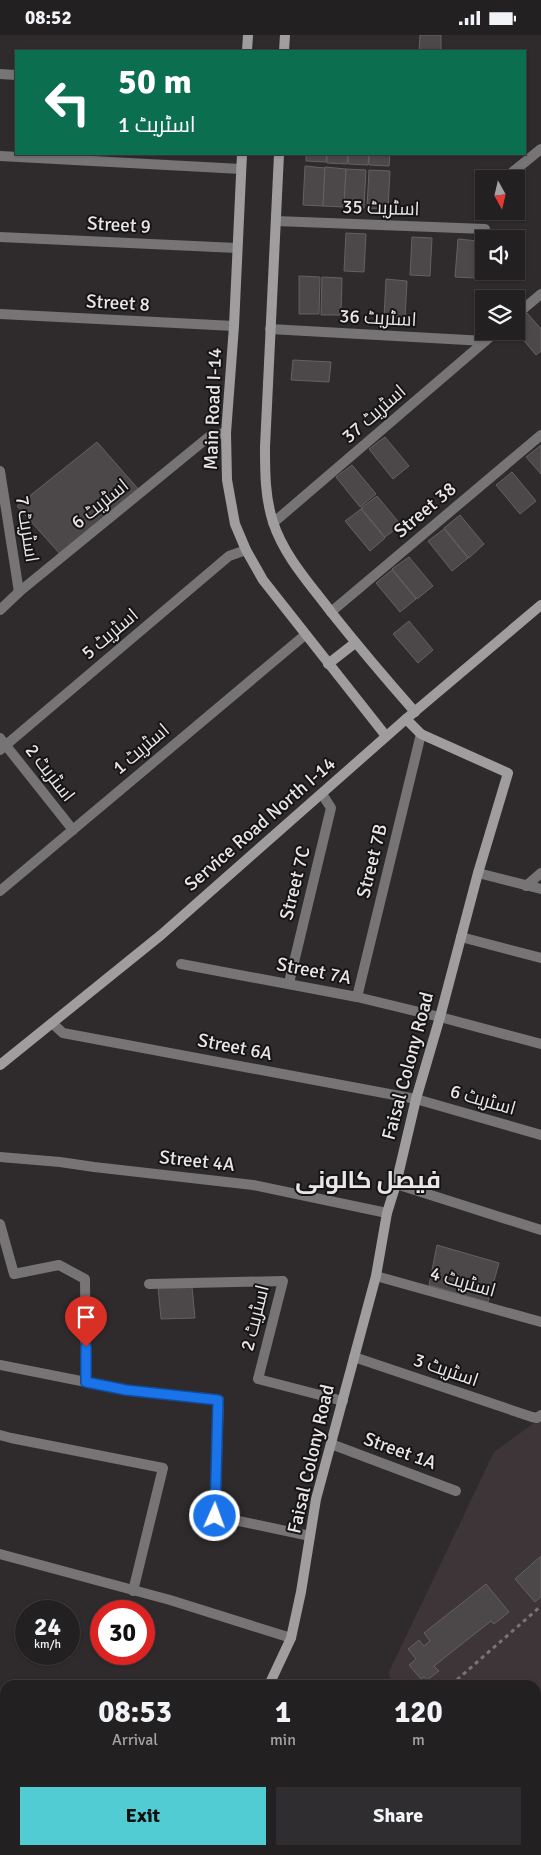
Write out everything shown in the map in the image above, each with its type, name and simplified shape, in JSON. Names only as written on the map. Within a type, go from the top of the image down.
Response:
[{"type":"main road","points":[[247,50],[248,35]]},
{"type":"main road","points":[[284,50],[285,35]]},
{"type":"main road","name":"Main Road I-14","points":[[242,155],[234,326],[226,433],[227,480],[235,524],[246,550],[263,580],[386,736]]},
{"type":"main road","points":[[279,155],[265,456],[266,493],[273,523],[281,541],[301,573],[355,643],[415,712]]},
{"type":"main road","name":"Service Road North I-14","points":[[0,1065],[161,935],[386,736],[541,605]]},
{"type":"main road","points":[[328,664],[355,643]]},
{"type":"main road","name":"Faisal Colony Road","points":[[272,1680],[290,1638],[301,1592],[316,1499],[376,1276],[387,1213],[396,1184],[416,1099],[478,873],[508,773],[421,734],[406,719]]},
{"type":"street","points":[[0,74],[15,75]]},
{"type":"street","points":[[515,170],[541,149]]},
{"type":"street","points":[[0,156],[21,155],[241,169]]},
{"type":"street","name":"اسٹریٹ 35","points":[[276,221],[485,229]]},
{"type":"street","name":"Street 9","points":[[0,237],[237,248]]},
{"type":"street","points":[[525,307],[541,294]]},
{"type":"street","name":"Street 8","points":[[0,314],[234,326]]},
{"type":"street","name":"اسٹریٹ 36","points":[[270,329],[485,341]]},
{"type":"street","name":"اسٹریٹ 37","points":[[273,523],[485,341]]},
{"type":"street","name":"اسٹریٹ 6","points":[[0,610],[19,592],[211,435],[226,433]]},
{"type":"street","name":"Street 38","points":[[331,612],[541,435]]},
{"type":"street","name":"اسٹریٹ 7","points":[[0,471],[19,592]]},
{"type":"street","name":"اسٹریٹ 5","points":[[2,745],[229,556],[246,550]]},
{"type":"street","name":"اسٹریٹ 1","points":[[0,891],[306,635]]},
{"type":"street","name":"Street 7B","points":[[357,997],[421,734]]},
{"type":"street","name":"اسٹریٹ 2","points":[[2,745],[73,830]]},
{"type":"street","name":"Street 7C","points":[[289,983],[331,808],[322,794]]},
{"type":"street","points":[[478,873],[541,889]]},
{"type":"street","points":[[526,886],[541,873]]},
{"type":"street","points":[[461,937],[541,959]]},
{"type":"street","name":"Street 7A","points":[[181,964],[289,983],[440,1017]]},
{"type":"street","points":[[440,1017],[541,1044]]},
{"type":"street","name":"Street 6A","points":[[52,1023],[62,1033],[416,1099]]},
{"type":"street","name":"اسٹریٹ 6","points":[[416,1099],[541,1135]]},
{"type":"street","name":"Street 4A","points":[[0,1157],[60,1162],[253,1185],[387,1213]]},
{"type":"street","points":[[396,1184],[541,1230]]},
{"type":"street","points":[[0,1224],[14,1274],[58,1265],[85,1279],[86,1382]]},
{"type":"street","name":"اسٹریٹ 4","points":[[376,1276],[541,1322]]},
{"type":"street","name":"اسٹریٹ 2","points":[[149,1284],[282,1281],[258,1379],[342,1401]]},
{"type":"street","name":"اسٹریٹ 3","points":[[354,1357],[526,1415],[537,1418],[541,1415]]},
{"type":"street","points":[[0,1365],[126,1390],[218,1400],[215,1516],[310,1536]]},
{"type":"street","points":[[0,1435],[12,1439],[163,1468],[133,1591]]},
{"type":"street","name":"Street 1A","points":[[331,1445],[456,1491]]},
{"type":"street","points":[[0,1554],[290,1638]]},
{"type":"path","points":[[457,1680],[541,1606]]},
{"type":"shaded area","points":[[541,1418],[541,1680],[390,1680],[389,1672],[494,1452]]},
{"type":"building","points":[[420,35],[441,35],[441,50],[419,50]]},
{"type":"building","points":[[306,155],[327,155],[326,162],[306,161]]},
{"type":"building","points":[[327,155],[348,155],[347,164],[327,163]]},
{"type":"building","points":[[348,155],[369,155],[368,165],[348,164]]},
{"type":"building","points":[[369,155],[390,155],[389,166],[369,165]]},
{"type":"building","points":[[305,166],[325,168],[323,206],[303,205]]},
{"type":"building","points":[[325,167],[346,169],[344,207],[323,206]]},
{"type":"building","points":[[346,169],[366,170],[364,208],[344,207]]},
{"type":"building","points":[[369,170],[390,171],[388,209],[367,208]]},
{"type":"building","points":[[346,233],[366,234],[364,272],[344,271]]},
{"type":"building","points":[[412,237],[432,238],[430,276],[410,275]]},
{"type":"building","points":[[458,239],[475,241],[475,278],[455,277]]},
{"type":"building","points":[[299,276],[320,277],[319,314],[299,314]]},
{"type":"building","points":[[322,277],[342,278],[341,315],[321,315]]},
{"type":"building","points":[[386,279],[407,281],[405,318],[384,317]]},
{"type":"building","points":[[527,313],[541,329],[541,351],[536,355],[524,340],[525,315]]},
{"type":"building","points":[[293,360],[331,362],[329,382],[291,380]]},
{"type":"building","points":[[385,437],[409,466],[393,479],[369,449]]},
{"type":"building","points":[[97,442],[140,491],[61,555],[17,506]]},
{"type":"building","points":[[541,445],[541,474],[526,457]]},
{"type":"building","points":[[352,465],[376,494],[360,507],[336,477]]},
{"type":"building","points":[[512,472],[536,501],[520,514],[496,485]]},
{"type":"building","points":[[377,496],[401,525],[385,537],[361,508]]},
{"type":"building","points":[[361,509],[385,538],[370,551],[345,521]]},
{"type":"building","points":[[460,515],[484,544],[469,558],[444,528]]},
{"type":"building","points":[[444,529],[468,558],[452,571],[428,541]]},
{"type":"building","points":[[409,557],[433,586],[417,599],[392,569]]},
{"type":"building","points":[[392,570],[416,599],[400,612],[376,583]]},
{"type":"building","points":[[409,621],[433,650],[418,663],[393,634]]},
{"type":"building","points":[[437,1245],[499,1263],[488,1302],[429,1285]]},
{"type":"building","points":[[158,1287],[192,1287],[195,1318],[161,1319]]},
{"type":"building","points":[[541,1556],[541,1597],[535,1602],[515,1579]]},
{"type":"building","points":[[486,1584],[509,1612],[494,1624],[491,1621],[434,1666],[439,1671],[427,1680],[424,1677],[421,1679],[409,1665],[416,1659],[408,1649],[419,1640],[424,1646],[430,1641],[424,1633]]},
{"type":"district","name":"فیصل کالونی","points":[[368,1180]]},
{"type":"route","points":[[86,1347],[86,1382],[126,1390],[218,1400],[215,1516]]}]
